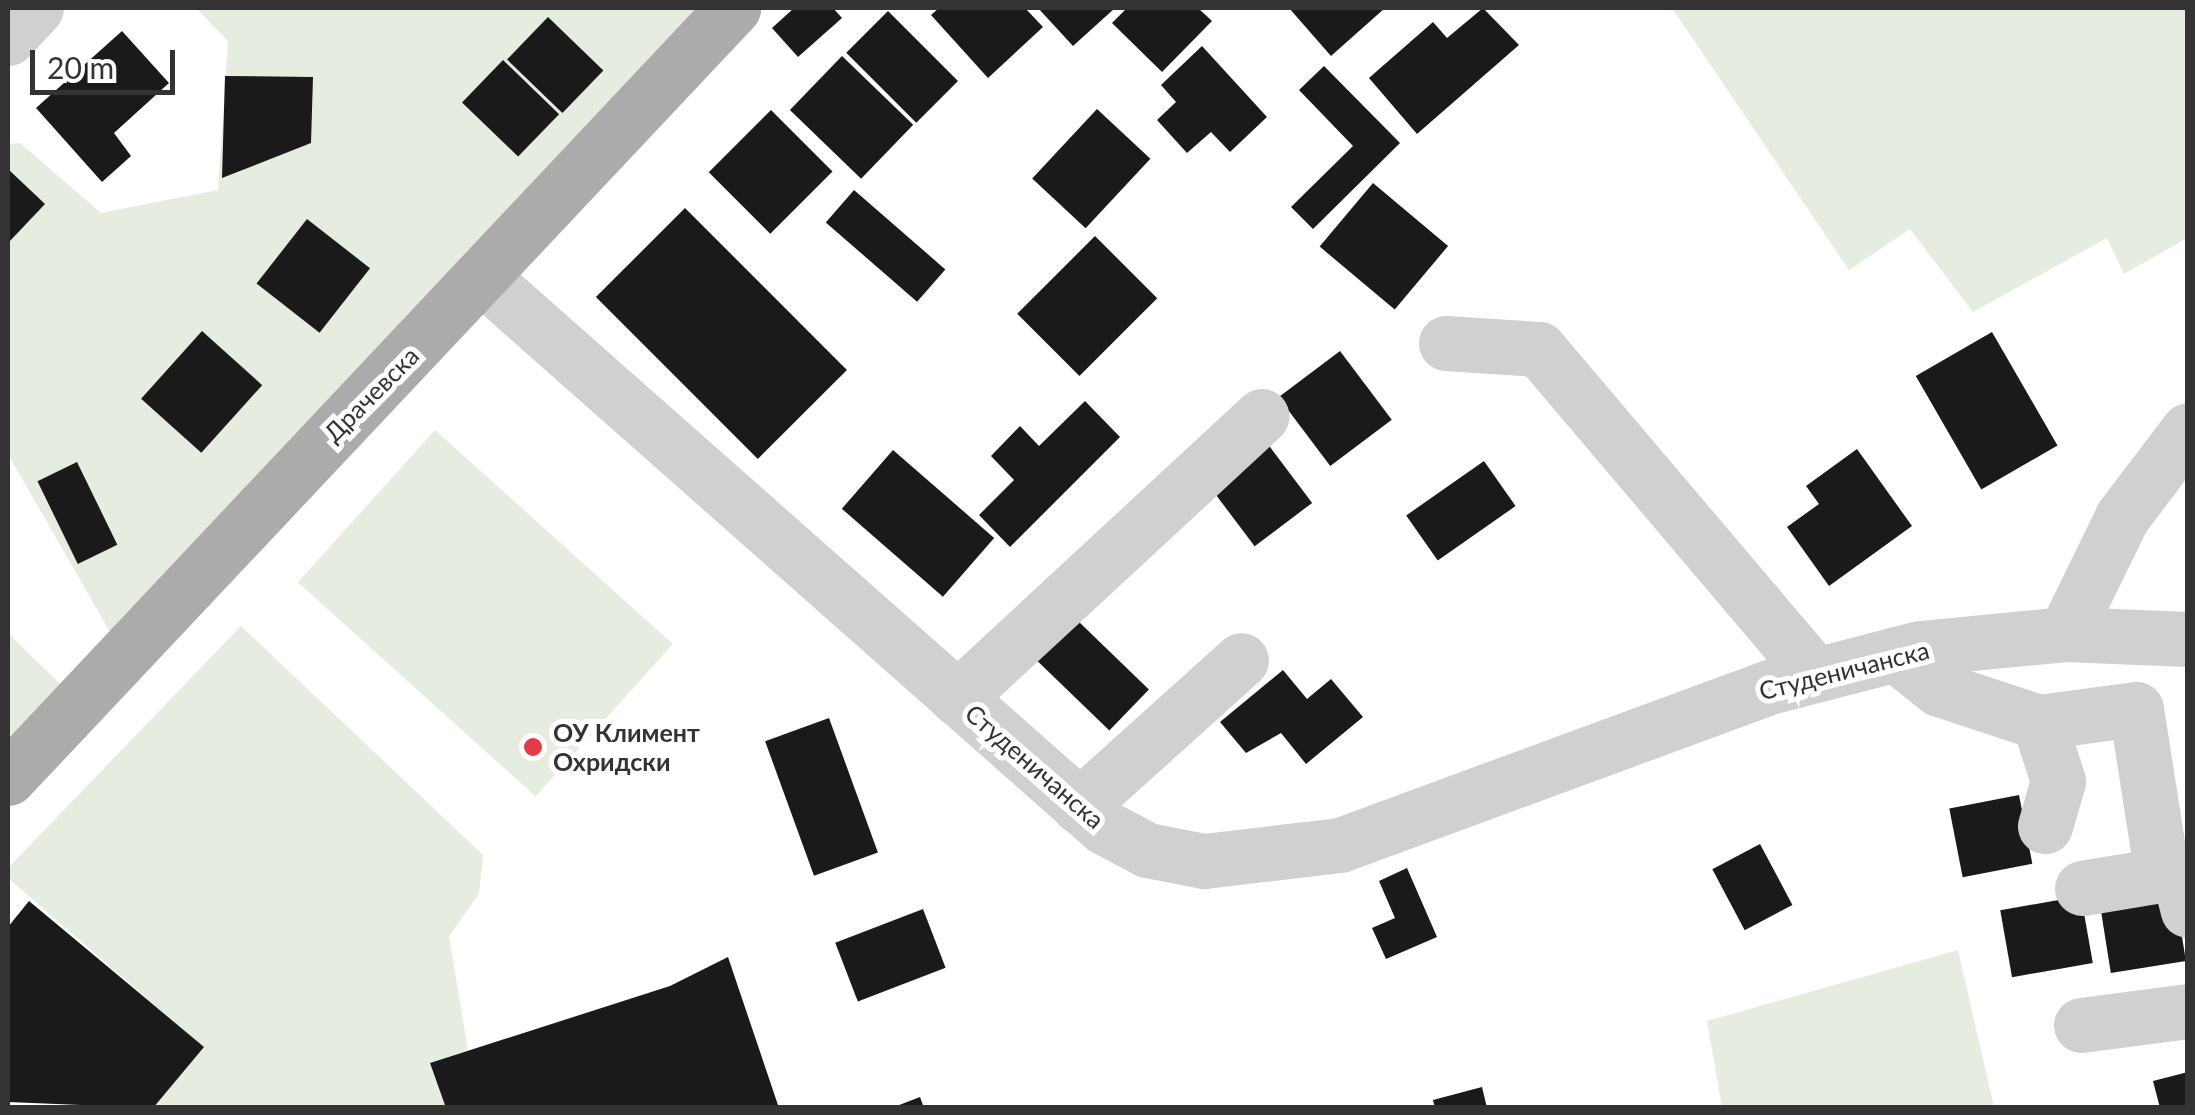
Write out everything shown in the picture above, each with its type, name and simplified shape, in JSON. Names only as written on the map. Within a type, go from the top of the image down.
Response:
[{"type":"main road","name":"Драчевска","points":[[8,778],[484,278],[733,8]]},
{"type":"street","points":[[8,38],[36,8]]},
{"type":"street","name":"Студеничанска","points":[[484,278],[1079,806],[1147,850],[1204,861],[1340,845],[1815,675],[1895,654],[2065,634],[2188,639]]},
{"type":"street","points":[[1446,343],[1538,349],[1815,675]]},
{"type":"street","points":[[957,698],[1261,416]]},
{"type":"street","points":[[2065,634],[2122,517],[2188,430]]},
{"type":"street","points":[[1895,654],[1939,689],[2039,722],[2136,709],[2159,856],[2181,891]]},
{"type":"street","points":[[1079,806],[1241,660]]},
{"type":"street","points":[[2039,722],[2058,781],[2045,826]]},
{"type":"street","points":[[2082,888],[2181,891]]},
{"type":"street","points":[[2081,1025],[2188,1011]]},
{"type":"shaded area","points":[[196,8],[704,8],[110,632],[8,454],[8,144],[20,143],[101,213],[218,190],[228,41]]},
{"type":"shaded area","points":[[1672,8],[2187,8],[2187,238],[2124,274],[2107,238],[1973,312],[1910,229],[1849,270]]},
{"type":"shaded area","points":[[435,430],[673,644],[536,796],[298,582]]},
{"type":"shaded area","points":[[241,626],[483,855],[479,894],[449,936],[468,1050],[430,1063],[446,1107],[153,1107],[203,1047],[8,878],[8,868]]},
{"type":"shaded area","points":[[8,633],[61,685],[8,750]]},
{"type":"shaded area","points":[[1958,950],[1994,1107],[1722,1107],[1707,1021]]},
{"type":"building","points":[[794,8],[833,8],[842,18],[798,57],[772,28]]},
{"type":"building","points":[[939,8],[1025,8],[1043,27],[988,78],[931,15]]},
{"type":"building","points":[[1038,8],[1115,8],[1073,46]]},
{"type":"building","points":[[1127,8],[1198,8],[1212,21],[1162,72],[1112,23]]},
{"type":"building","points":[[1289,8],[1385,8],[1331,56]]},
{"type":"building","points":[[1483,8],[1519,45],[1417,134],[1369,78],[1433,22],[1447,38]]},
{"type":"building","points":[[888,11],[958,81],[916,123],[846,53]]},
{"type":"building","points":[[548,17],[603,70],[562,113],[507,59]]},
{"type":"building","points":[[122,31],[169,83],[114,133],[131,156],[102,182],[36,108]]},
{"type":"building","points":[[1202,46],[1267,117],[1230,152],[1211,132],[1187,153],[1157,120],[1176,102],[1161,85]]},
{"type":"building","points":[[842,56],[913,125],[861,179],[790,110]]},
{"type":"building","points":[[503,60],[559,114],[518,157],[462,102]]},
{"type":"building","points":[[1324,66],[1400,143],[1313,229],[1291,207],[1353,146],[1299,90]]},
{"type":"building","points":[[225,76],[313,77],[311,143],[222,178]]},
{"type":"building","points":[[1097,109],[1150,159],[1086,228],[1032,178]]},
{"type":"building","points":[[771,110],[833,172],[770,234],[709,172]]},
{"type":"building","points":[[8,169],[45,204],[8,243]]},
{"type":"building","points":[[1373,183],[1448,246],[1395,310],[1320,247]]},
{"type":"building","points":[[854,190],[945,269],[917,302],[826,222]]},
{"type":"building","points":[[685,208],[847,370],[758,459],[596,297]]},
{"type":"building","points":[[307,219],[370,268],[320,333],[257,284]]},
{"type":"building","points":[[1095,236],[1157,298],[1079,376],[1017,314]]},
{"type":"building","points":[[202,331],[262,385],[201,453],[141,399]]},
{"type":"building","points":[[1992,332],[2058,445],[1981,489],[1916,376]]},
{"type":"building","points":[[1340,351],[1392,420],[1330,466],[1279,397]]},
{"type":"building","points":[[1085,401],[1120,437],[1010,547],[979,515],[1014,480],[991,456],[1020,426],[1039,446]]},
{"type":"building","points":[[1264,439],[1312,503],[1255,546],[1206,482]]},
{"type":"building","points":[[1857,449],[1912,526],[1829,586],[1787,527],[1819,504],[1806,486]]},
{"type":"building","points":[[893,450],[994,538],[943,597],[842,509]]},
{"type":"building","points":[[1484,461],[1516,506],[1438,561],[1406,515]]},
{"type":"building","points":[[77,462],[117,545],[78,564],[37,481]]},
{"type":"building","points":[[1077,620],[1149,689],[1109,730],[1037,661]]},
{"type":"building","points":[[1283,670],[1307,699],[1331,679],[1363,717],[1306,764],[1281,733],[1246,753],[1220,722]]},
{"type":"building","points":[[829,718],[878,852],[814,876],[765,741]]},
{"type":"building","points":[[2019,795],[2032,864],[1963,877],[1949,809]]},
{"type":"building","points":[[1760,844],[1792,905],[1745,930],[1712,869]]},
{"type":"building","points":[[1407,868],[1437,937],[1386,959],[1372,928],[1395,918],[1379,881]]},
{"type":"building","points":[[2174,886],[2186,961],[2111,973],[2099,898]]},
{"type":"building","points":[[2081,896],[2093,963],[2012,977],[2000,910]]},
{"type":"building","points":[[29,901],[204,1047],[153,1108],[8,1102],[8,927]]},
{"type":"building","points":[[923,909],[946,968],[858,1002],[835,943]]},
{"type":"building","points":[[728,957],[779,1108],[446,1108],[430,1063],[670,986]]},
{"type":"building","points":[[2188,1072],[2188,1108],[2160,1108],[2153,1081]]},
{"type":"building","points":[[1482,1087],[1487,1108],[1435,1108],[1433,1100]]},
{"type":"building","points":[[920,1097],[924,1108],[894,1108],[894,1107]]},
{"type":"place","name":"ОУ Климент Охридски","points":[[533,747]]}]
